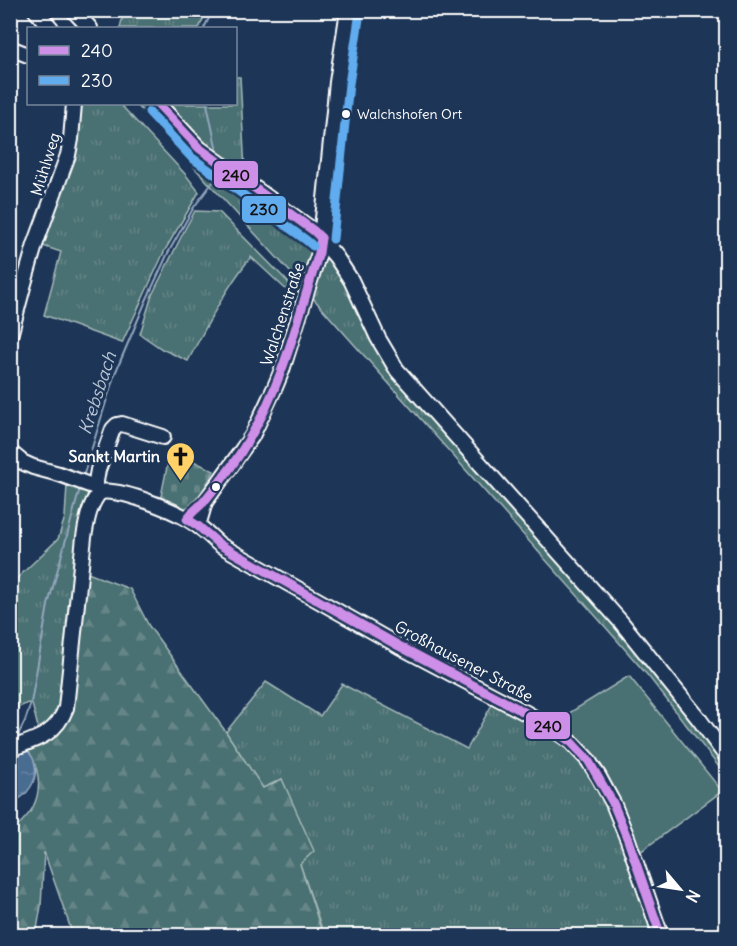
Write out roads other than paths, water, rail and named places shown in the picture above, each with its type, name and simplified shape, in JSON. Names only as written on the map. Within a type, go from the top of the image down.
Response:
[{"type":"street","points":[[35,10],[50,27]]},
{"type":"street","points":[[74,10],[89,27]]},
{"type":"street","name":"Walchenstraße","points":[[193,522],[252,436],[275,387],[314,268],[321,238],[337,82],[348,10]]},
{"type":"street","points":[[10,48],[27,55]]},
{"type":"street","name":"Mühlweg","points":[[10,336],[35,245],[68,155],[74,105]]},
{"type":"street","points":[[159,105],[194,142],[211,156],[321,238],[351,280],[378,338],[397,370],[621,622],[726,756]]},
{"type":"street","points":[[89,486],[98,470],[113,429],[117,425],[123,424],[163,437]]},
{"type":"street","points":[[10,452],[22,462],[33,467],[89,486],[144,500],[193,522]]},
{"type":"street","points":[[10,749],[36,740],[49,732],[57,725],[66,708],[84,537],[89,510],[94,499],[89,486]]},
{"type":"street","name":"Großhausener Straße","points":[[193,522],[220,545],[399,646],[526,713],[571,742],[588,760],[613,803],[662,936]]},
{"type":"water","points":[[10,714],[33,759],[35,768],[31,787],[22,797],[11,803],[11,787],[19,765],[17,755],[11,745]]},
{"type":"waterway","name":"Krebsbach","points":[[204,27],[213,10]]},
{"type":"waterway","name":"Krebsbach","points":[[207,105],[218,156]]},
{"type":"waterway","name":"Krebsbach","points":[[83,477],[114,376],[145,303],[168,253],[194,207],[216,178],[219,168]]},
{"type":"waterway","name":"Krebsbach","points":[[18,735],[31,703],[48,605],[80,488]]},
{"type":"place","name":"Walchshofen Ort","points":[[346,114]]},
{"type":"place","name":"Sankt Martin","points":[[181,482]]}]
